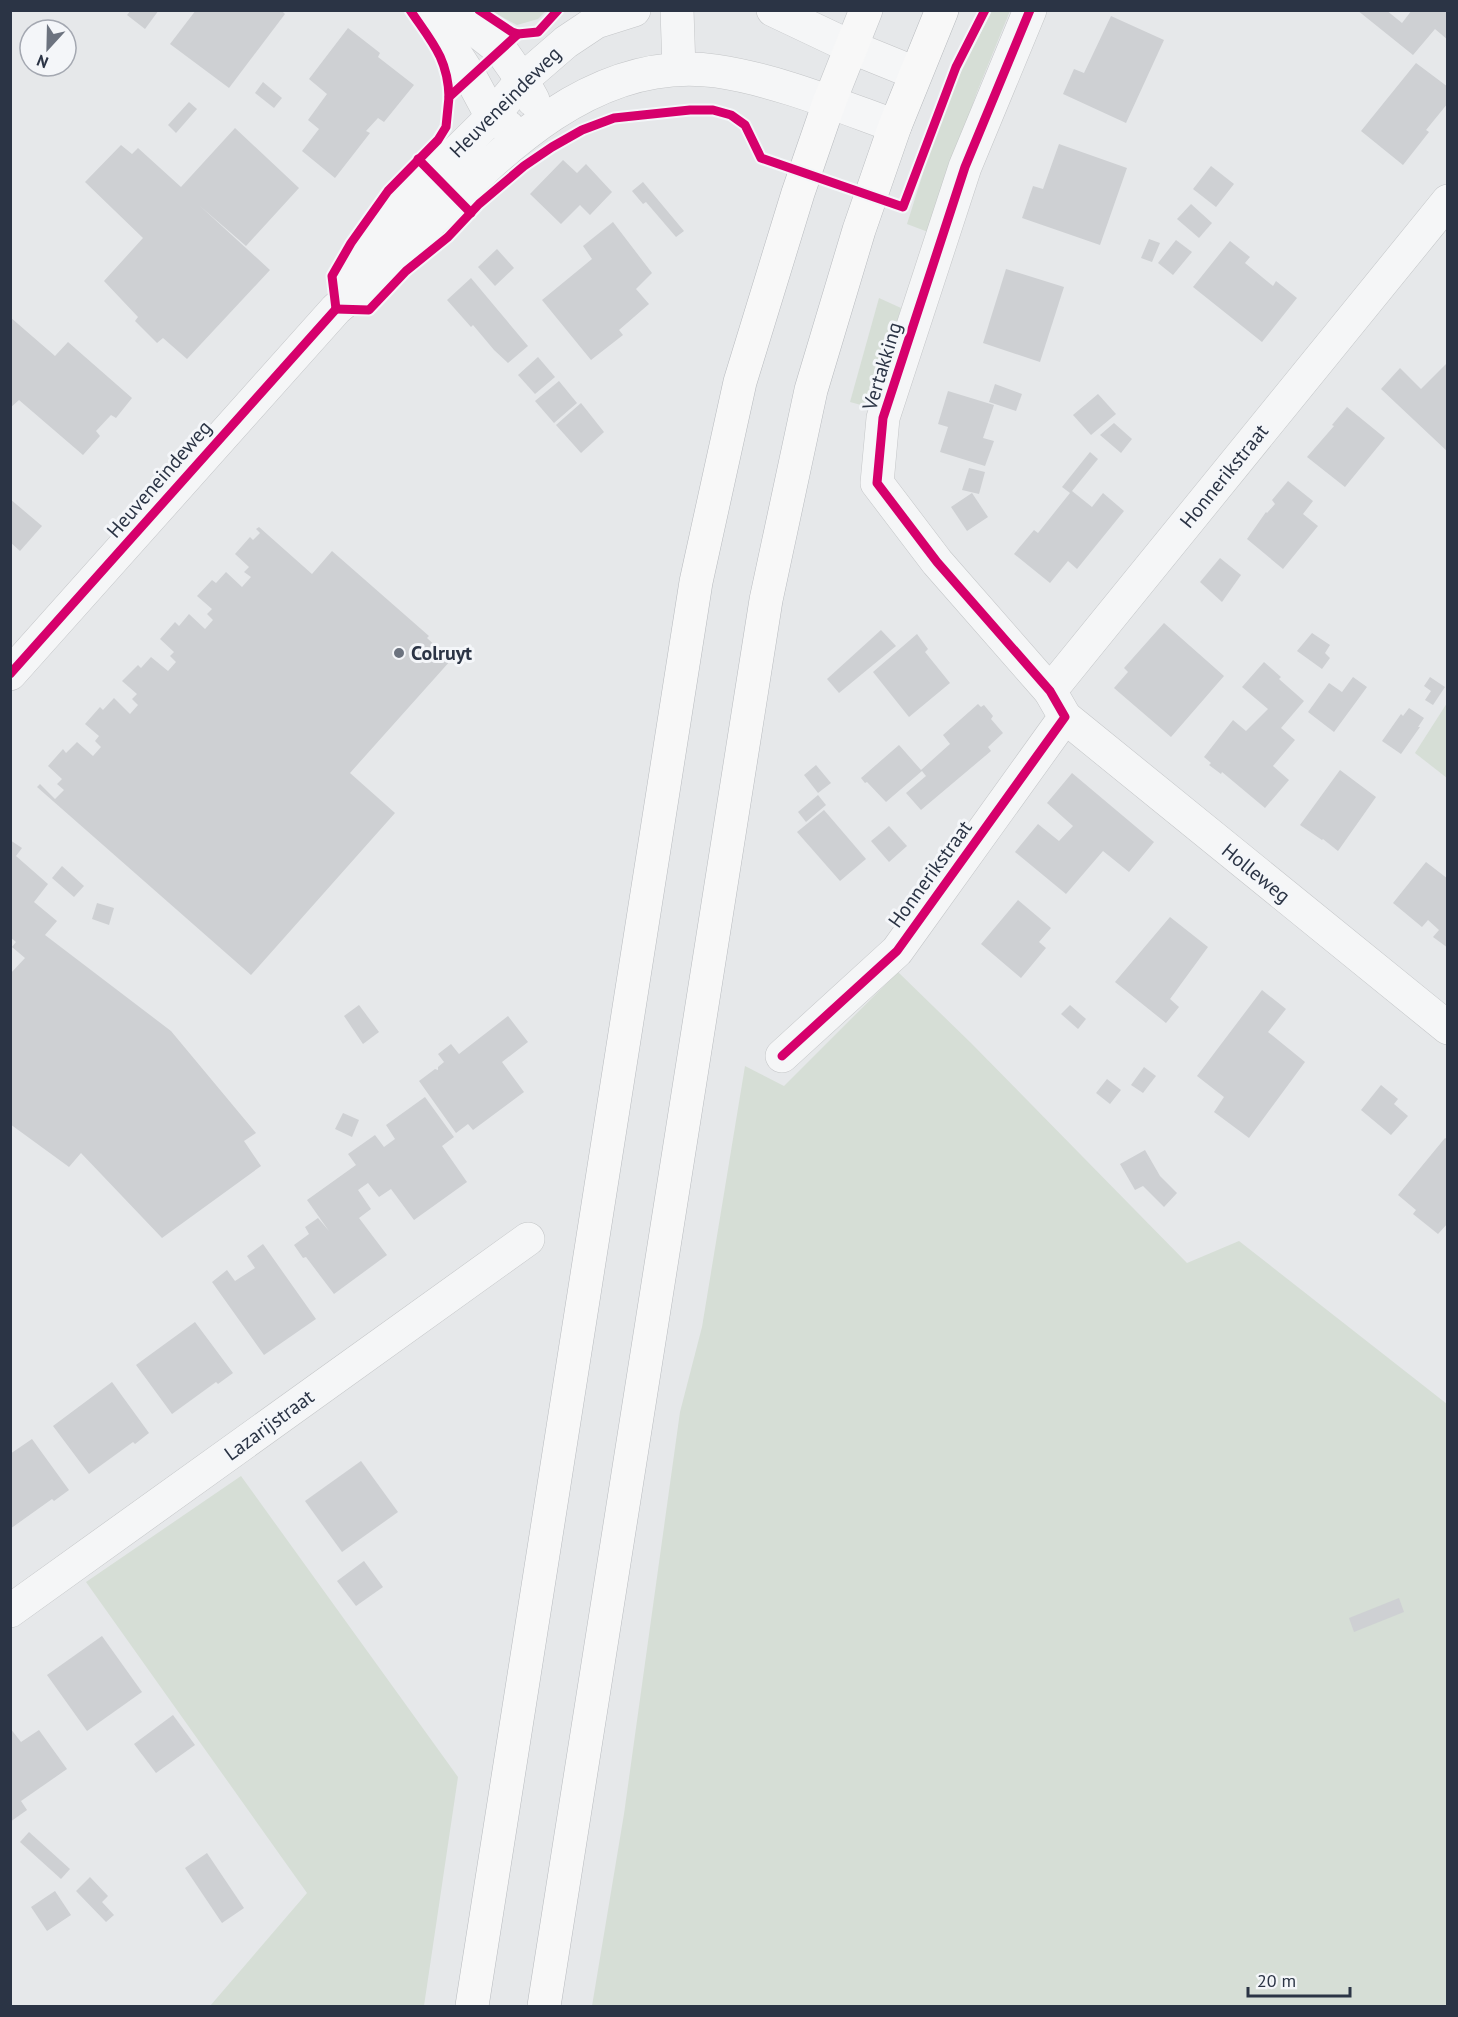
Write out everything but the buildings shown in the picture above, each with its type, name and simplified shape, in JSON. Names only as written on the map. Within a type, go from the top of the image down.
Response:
[{"type":"main road","points":[[472,2007],[696,582],[740,382],[798,193],[829,103],[866,10]]},
{"type":"main road","points":[[544,2007],[766,600],[811,390],[864,214],[915,73],[942,10]]},
{"type":"street","points":[[424,10],[433,19],[465,68],[492,117],[533,128],[522,80],[501,50],[450,10]]},
{"type":"street","name":"Heuveneindeweg","points":[[336,309],[368,252],[405,202],[492,117],[522,80],[566,42],[596,22],[634,10]]},
{"type":"street","points":[[677,10],[679,69]]},
{"type":"street","points":[[772,10],[851,47],[915,73]]},
{"type":"street","name":"Vertakking","points":[[1030,10],[964,167],[886,407],[877,483],[937,562],[1058,704]]},
{"type":"street","name":"Heuveneindeweg","points":[[10,674],[336,309],[387,266],[455,196],[533,128],[614,82],[647,72],[679,69],[716,71],[762,81],[895,126]]},
{"type":"street","name":"Honnerikstraat","points":[[782,1056],[897,951],[1058,704],[1448,201]]},
{"type":"street","name":"Holleweg","points":[[1058,704],[1448,1028]]},
{"type":"street","name":"Lazarijstraat","points":[[10,1611],[528,1239]]},
{"type":"shaded area","points":[[491,11],[546,11],[538,19],[517,25]]},
{"type":"shaded area","points":[[992,11],[1010,11],[977,92],[928,232],[907,224],[935,135],[955,84]]},
{"type":"shaded area","points":[[879,298],[901,308],[872,408],[850,402]]},
{"type":"shaded area","points":[[1447,703],[1447,778],[1415,753]]},
{"type":"shaded area","points":[[898,972],[1187,1263],[1239,1241],[1447,1404],[1447,2006],[592,2006],[624,1814],[680,1412],[702,1327],[745,1066],[784,1086]]},
{"type":"shaded area","points":[[241,1476],[458,1777],[424,2006],[210,2006],[307,1893],[86,1582]]},
{"type":"cycle path","points":[[410,10],[442,61],[449,97]]},
{"type":"cycle path","points":[[479,10],[518,34],[538,32],[558,10]]},
{"type":"cycle path","points":[[336,309],[369,310],[406,271],[448,237],[479,204],[524,166],[582,130],[614,118],[690,110],[713,110],[731,115],[745,125],[761,158],[903,207],[956,67],[985,10]]},
{"type":"cycle path","points":[[782,1056],[897,951],[1065,717],[1050,691],[937,562],[877,483],[883,418],[965,167],[1030,10]]},
{"type":"cycle path","points":[[336,309],[332,276],[351,243],[388,191],[438,140],[446,127],[449,97],[518,34]]},
{"type":"cycle path","points":[[418,159],[471,213]]},
{"type":"cycle path","points":[[10,674],[336,309]]},
{"type":"place","name":"Colruyt","points":[[399,653]]}]
